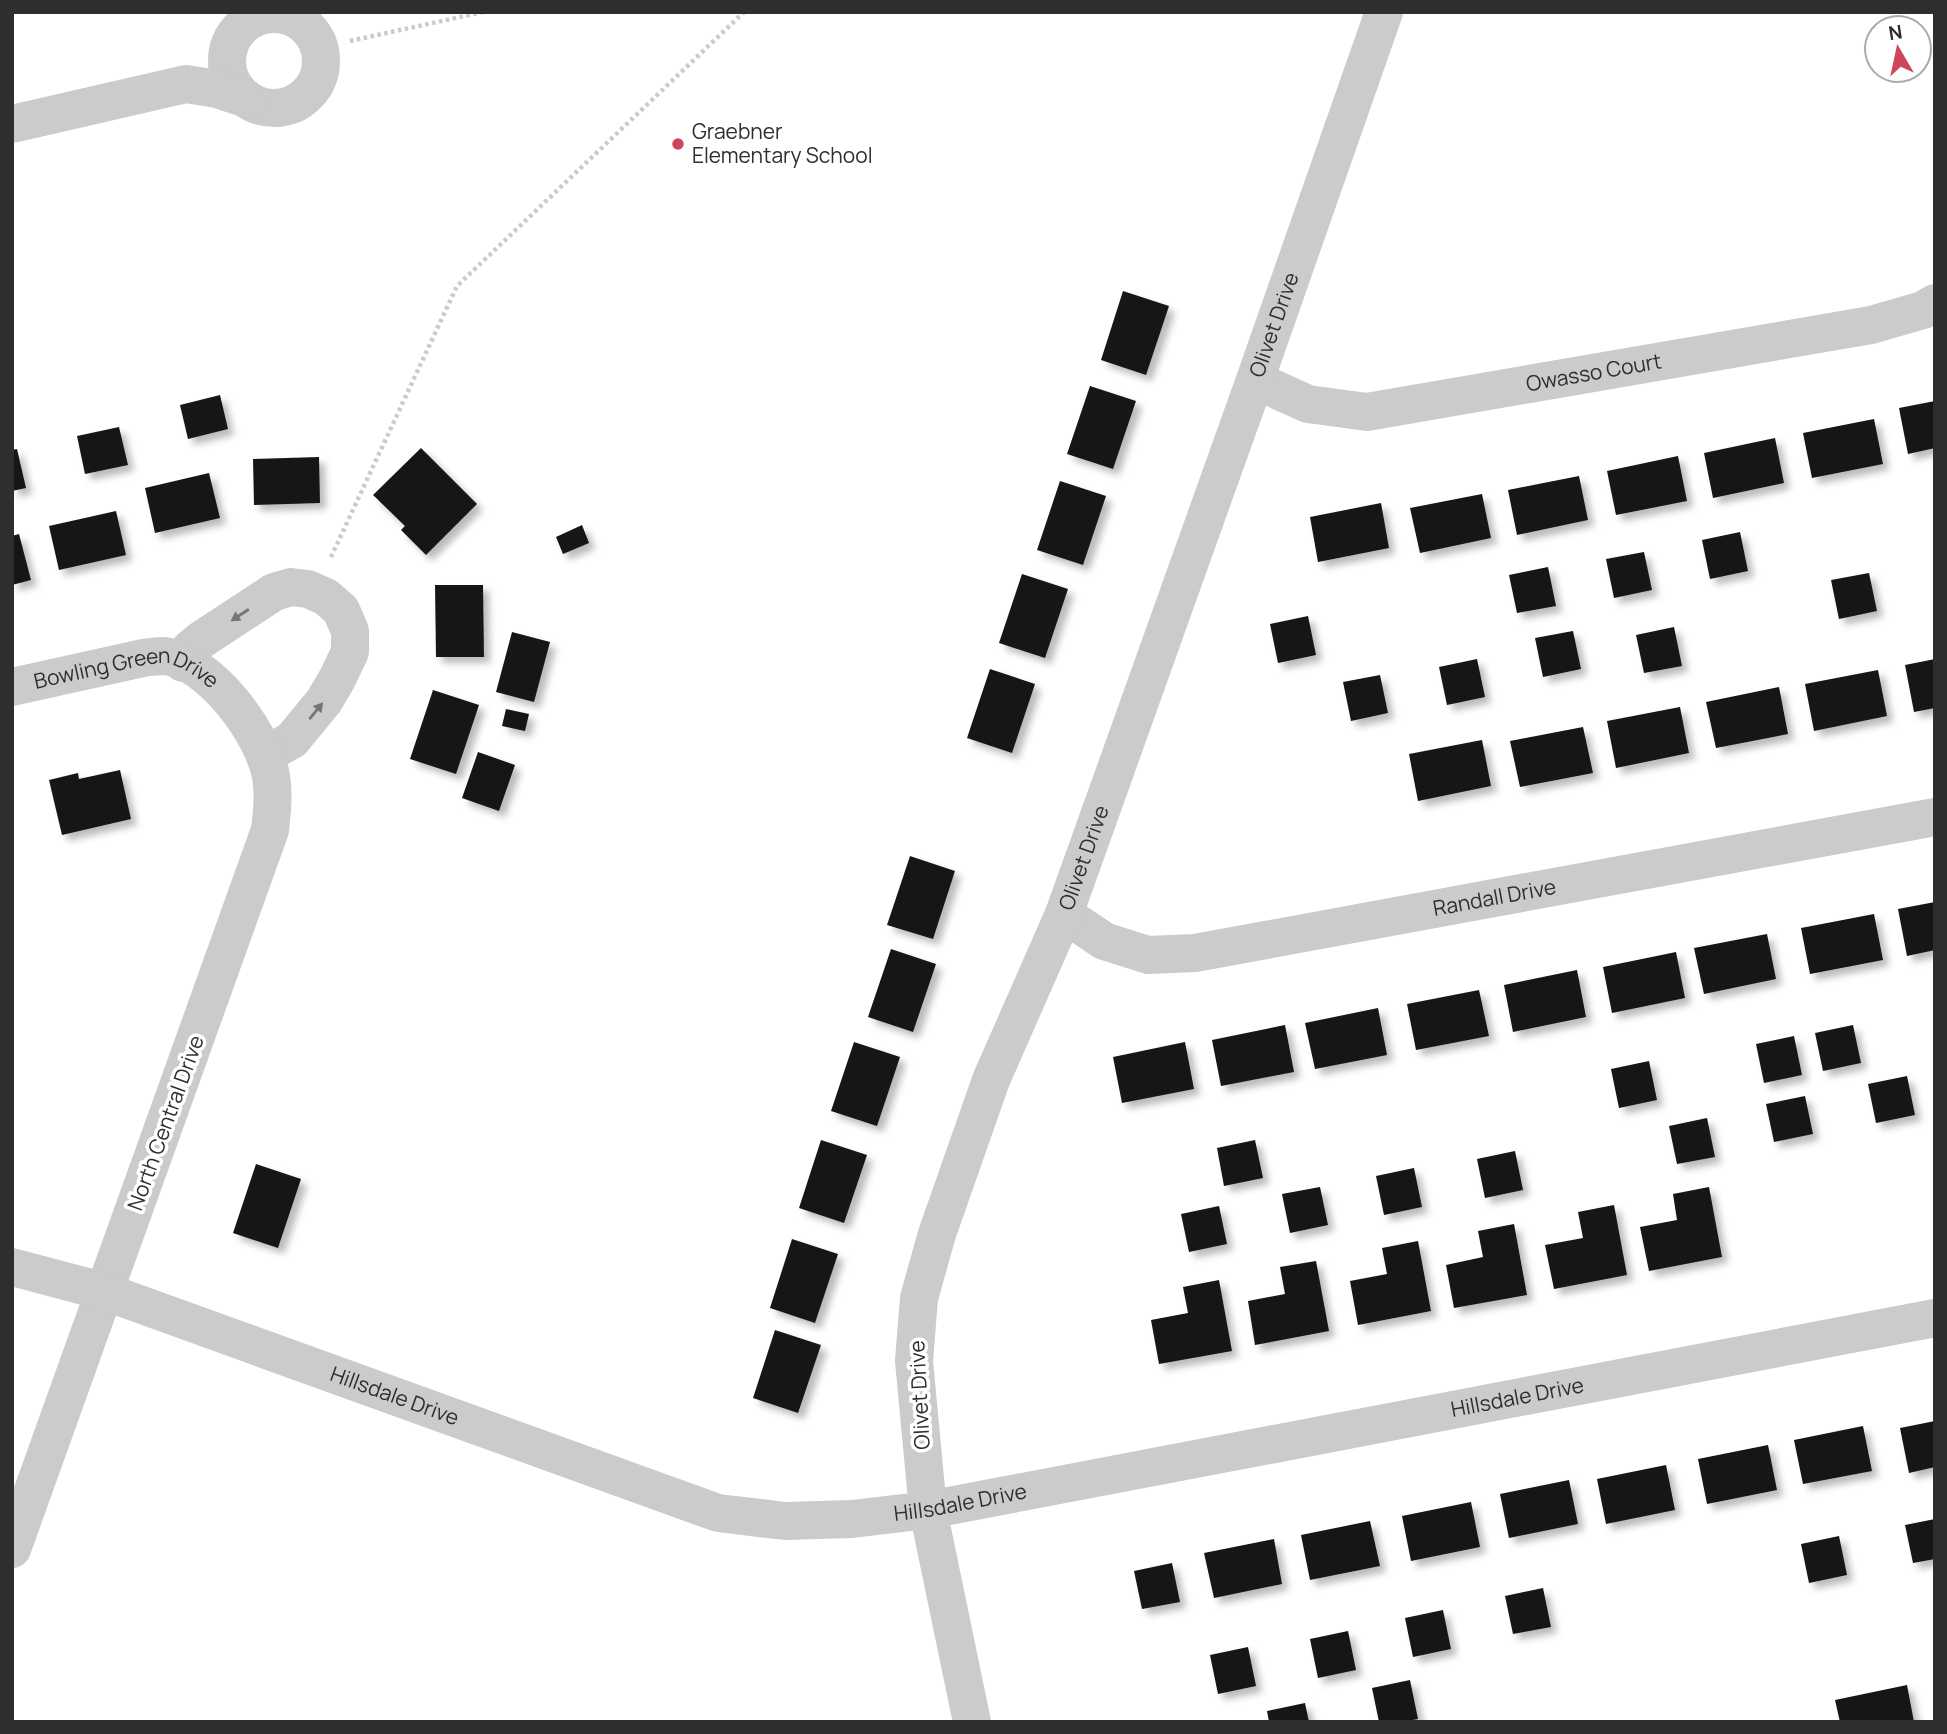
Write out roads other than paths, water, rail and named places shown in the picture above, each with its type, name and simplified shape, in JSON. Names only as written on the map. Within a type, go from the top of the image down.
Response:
[{"type":"street","name":"Olivet Drive","points":[[972,1722],[928,1510],[914,1361],[919,1298],[937,1234],[991,1080],[1064,914],[1384,12]]},
{"type":"street","points":[[12,124],[186,83],[210,66],[238,30],[263,15],[292,17],[305,25],[315,36],[320,48],[321,66],[317,81],[294,104],[278,108],[262,106],[217,89],[186,83]]},
{"type":"street","points":[[230,43],[227,59],[229,73],[236,88],[247,99]]},
{"type":"street","name":"Owasso Court","points":[[1255,380],[1308,404],[1367,412],[1871,325],[1923,310],[1935,303]]},
{"type":"street","points":[[183,663],[190,649],[201,640],[274,593],[291,587],[308,589],[326,597],[341,610],[351,631],[350,652],[337,679],[324,701],[292,740],[265,755]]},
{"type":"street","name":"Bowling Green Drive","points":[[12,687],[143,657],[165,656],[183,663],[207,678],[230,700]]},
{"type":"street","name":"North Central Drive","points":[[12,1549],[270,830],[273,804],[271,777],[265,755],[258,737],[230,700]]},
{"type":"street","name":"Randall Drive","points":[[1064,914],[1104,941],[1148,955],[1195,953],[1935,817]]},
{"type":"street","name":"Hillsdale Drive","points":[[12,1267],[106,1292],[719,1513],[785,1521],[852,1519],[928,1510],[1935,1318]]},
{"type":"place","name":"Graebner Elementary School","points":[[678,144]]}]
